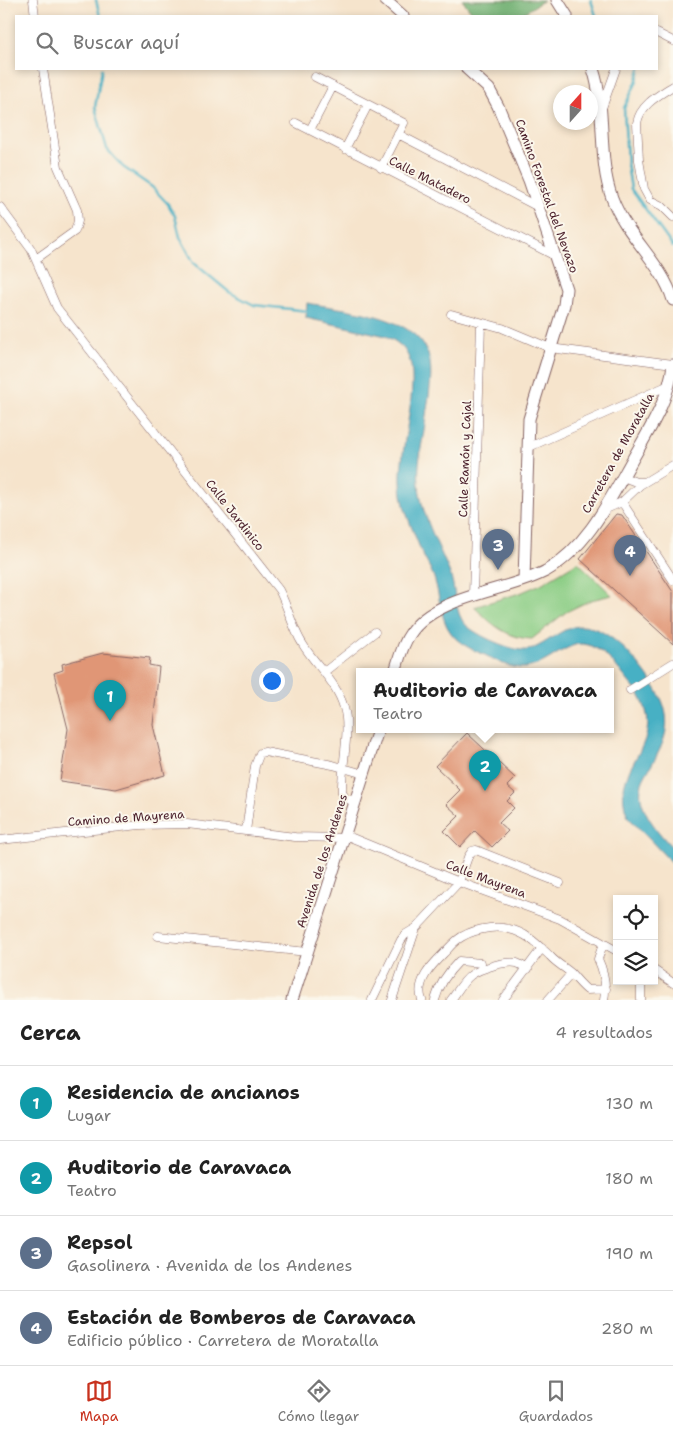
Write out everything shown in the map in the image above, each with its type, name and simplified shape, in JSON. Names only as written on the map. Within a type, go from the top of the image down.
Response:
[{"type":"main road","points":[[385,0],[402,15]]},
{"type":"main road","points":[[557,0],[567,15]]},
{"type":"main road","name":"Camino Forestal del Nevazo","points":[[468,70],[488,89],[514,142],[564,282],[566,294],[532,409],[528,429],[524,580]]},
{"type":"main road","points":[[593,70],[600,92],[606,174],[609,190],[615,206],[631,234],[665,281],[673,300]]},
{"type":"main road","name":"Carretera de Moratalla","points":[[524,580],[545,571],[568,554],[604,510],[625,478],[658,413],[669,385],[673,364]]},
{"type":"main road","points":[[396,668],[401,652],[410,634],[421,621],[434,612],[524,580]]},
{"type":"main road","name":"Avenida de los Andenes","points":[[292,1000],[377,733]]},
{"type":"street","points":[[33,0],[35,15]]},
{"type":"street","points":[[658,34],[673,42]]},
{"type":"street","points":[[36,259],[75,231],[78,221],[77,210],[58,167],[43,70]]},
{"type":"street","points":[[601,112],[616,70]]},
{"type":"street","points":[[315,77],[404,123],[381,168]]},
{"type":"street","points":[[310,130],[333,86]]},
{"type":"street","points":[[673,86],[644,108],[638,117],[637,133],[642,180],[646,194],[650,200],[662,206],[673,217]]},
{"type":"street","points":[[345,149],[368,105]]},
{"type":"street","name":"Calle Matadero","points":[[296,122],[381,168],[554,256]]},
{"type":"street","points":[[398,134],[538,207]]},
{"type":"street","name":"Calle Jardinico","points":[[0,207],[31,249],[57,308],[273,581],[284,599],[300,642],[324,672],[338,694],[344,708],[346,723],[343,796],[355,802]]},
{"type":"street","points":[[451,314],[502,328],[550,348],[673,364]]},
{"type":"street","name":"Calle Ramón y Cajal","points":[[469,598],[481,323]]},
{"type":"street","points":[[527,448],[669,385]]},
{"type":"street","points":[[604,510],[622,502],[644,482],[673,465]]},
{"type":"street","points":[[625,478],[644,482]]},
{"type":"street","points":[[625,478],[632,484],[631,493]]},
{"type":"street","points":[[615,491],[613,500],[622,502]]},
{"type":"street","points":[[622,502],[673,580]]},
{"type":"street","points":[[324,672],[375,632]]},
{"type":"street","points":[[630,690],[673,663]]},
{"type":"street","points":[[246,831],[255,766],[260,753],[265,752],[343,767],[364,774]]},
{"type":"street","name":"Camino de Mayrena","points":[[0,840],[140,825],[187,824],[295,837],[344,837]]},
{"type":"street","name":"Calle Mayrena","points":[[344,837],[560,919],[613,949]]},
{"type":"street","points":[[372,1000],[391,958],[459,882],[470,853],[476,850],[560,883]]},
{"type":"street","points":[[422,1000],[420,993],[427,969],[457,940],[474,932],[496,927],[510,929],[530,937],[587,990],[606,989]]},
{"type":"street","points":[[158,936],[307,952]]},
{"type":"street","points":[[392,1000],[408,938]]},
{"type":"street","points":[[603,944],[598,959],[606,989],[604,1000]]},
{"type":"street","points":[[503,1000],[542,948]]},
{"type":"street","points":[[435,1000],[440,986],[450,970],[459,961],[481,963]]},
{"type":"street","points":[[451,1000],[472,975],[492,966],[518,963],[528,969]]},
{"type":"street","points":[[658,973],[673,983]]},
{"type":"street","points":[[548,1000],[571,974]]},
{"type":"street","points":[[640,1000],[641,985]]},
{"type":"green space","points":[[462,0],[544,0],[521,15],[474,15]]},
{"type":"green space","points":[[578,562],[612,595],[591,600],[566,612],[532,639],[507,633],[493,624],[474,607],[520,593],[541,584]]},
{"type":"water","points":[[307,303],[380,317],[398,324],[413,334],[424,346],[430,362],[431,377],[419,462],[420,496],[426,518],[451,577],[459,614],[466,625],[495,642],[521,650],[537,647],[570,628],[583,626],[597,629],[623,647],[654,685],[664,706],[667,724],[660,749],[642,782],[641,796],[642,804],[651,821],[673,848],[673,864],[628,817],[624,799],[625,784],[647,732],[647,717],[639,695],[604,654],[589,645],[572,646],[537,665],[519,668],[504,664],[476,651],[454,637],[444,620],[433,575],[421,551],[403,501],[401,469],[412,382],[408,356],[402,347],[386,336],[306,318]]},
{"type":"building","points":[[616,514],[622,515],[673,592],[673,644],[580,559]]},
{"type":"building","points":[[103,653],[150,658],[149,665],[159,667],[153,725],[165,775],[116,789],[60,781],[68,729],[54,673],[63,670],[62,664]]},
{"type":"building","points":[[467,733],[515,778],[507,786],[515,793],[507,801],[514,808],[499,823],[508,831],[492,847],[475,831],[460,847],[444,831],[459,816],[446,804],[460,790],[435,766]]},
{"type":"waterway","points":[[96,0],[100,15]]},
{"type":"waterway","points":[[591,0],[596,15]]},
{"type":"waterway","points":[[102,70],[95,107],[107,149],[123,167],[152,187],[168,204],[175,216],[180,237],[194,263],[229,292],[254,305],[308,311]]},
{"type":"waterway","points":[[640,70],[636,83],[624,108],[627,163],[631,189],[673,247]]},
{"type":"place","name":"Repsol","points":[[498,570]]},
{"type":"place","name":"Estación de Bomberos de Caravaca","points":[[630,576]]},
{"type":"place","name":"Residencia de ancianos","points":[[110,721]]},
{"type":"place","name":"Auditorio de Caravaca","points":[[485,791]]}]
